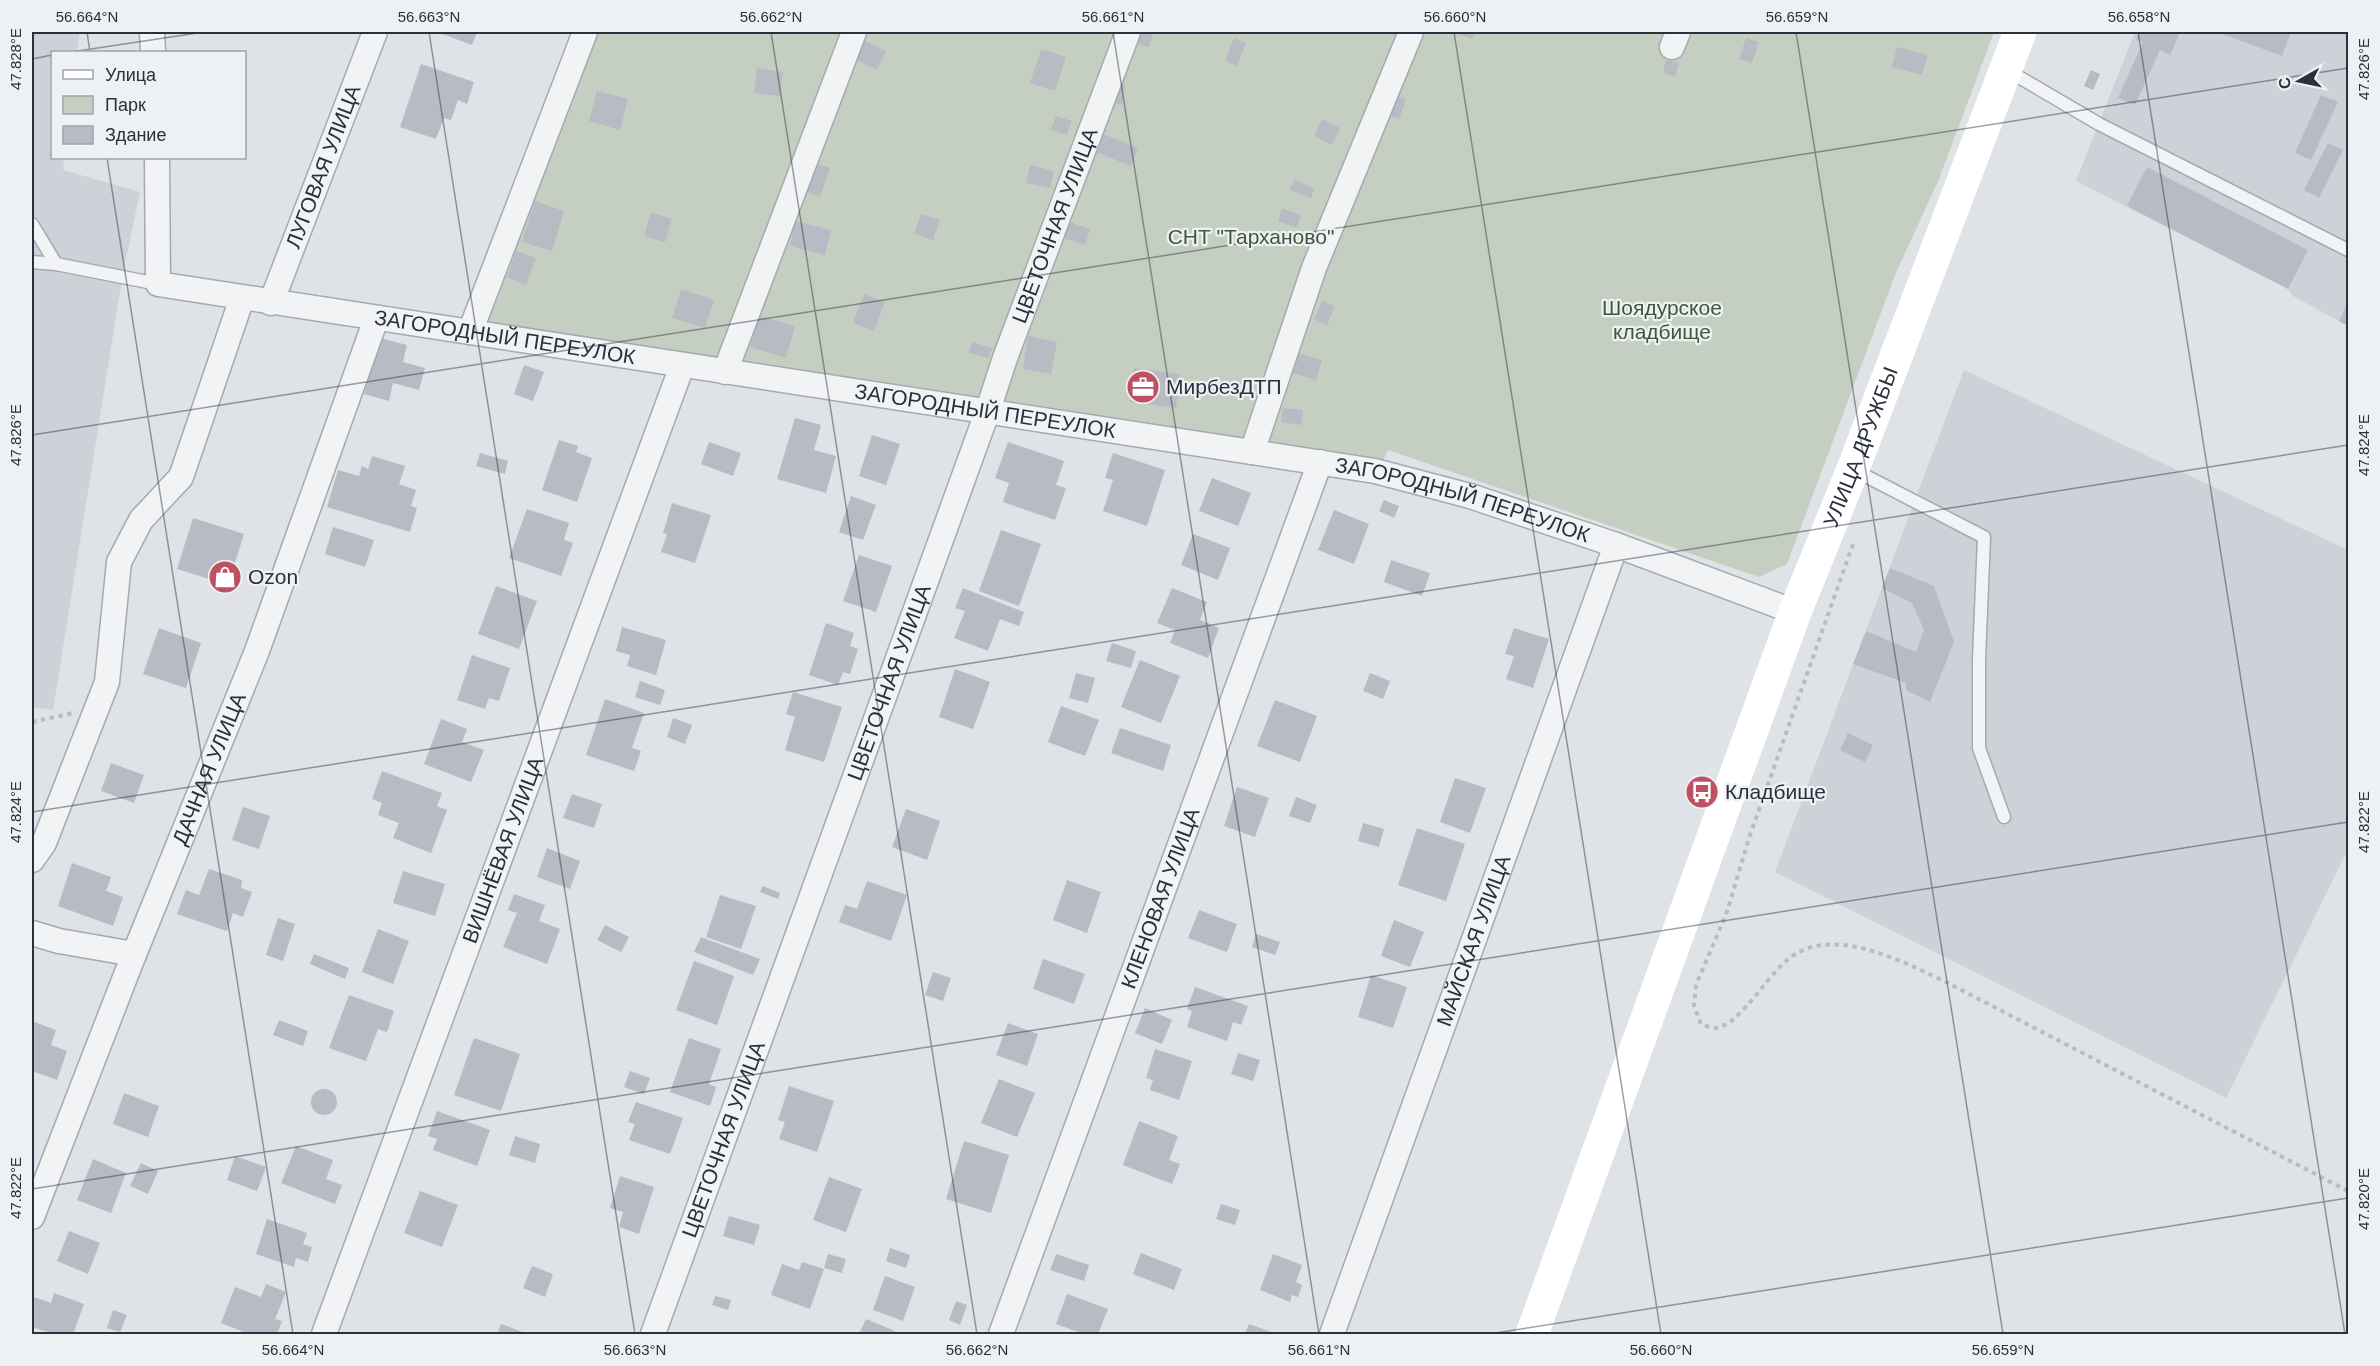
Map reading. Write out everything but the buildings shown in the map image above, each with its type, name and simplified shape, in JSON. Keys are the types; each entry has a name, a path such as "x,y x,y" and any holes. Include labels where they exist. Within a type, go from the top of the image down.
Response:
{"main road":[{"name":"УЛИЦА ДРУЖБЫ","path":"1532,1335 1795,612 1853,469 2020,32"}],"street":[{"path":"152,32 153,51"},
{"name":"ЛУГОВАЯ УЛИЦА","path":"271,303 375,32"},
{"path":"470,332 585,32"},
{"path":"725,372 854,32"},
{"name":"ЦВЕТОЧНАЯ УЛИЦА","path":"653,1335 1005,358 1128,32"},
{"path":"1252,452 1314,268 1411,32"},
{"path":"157,159 158,284"},
{"name":"ЗАГОРОДНЫЙ ПЕРЕУЛОК","path":"158,284 1375,471 1470,495 1616,545 1795,612"},
{"path":"32,860 44,843 107,682 119,562 141,520 181,477 242,298"},
{"name":"ДАЧНАЯ УЛИЦА","path":"32,1217 134,954 257,651 376,319"},
{"name":"ВИШНЁВАЯ УЛИЦА","path":"324,1335 682,366"},
{"name":"КЛЕНОВАЯ УЛИЦА","path":"1001,1335 1320,462"},
{"name":"МАЙСКАЯ УЛИЦА","path":"1332,1335 1616,545"},
{"path":"32,933 59,941 134,954"}],"lane":[{"path":"2006,69 2099,124 2349,250"},
{"path":"32,224 56,264"},
{"path":"32,262 56,264 158,284"},
{"path":"1853,469 1984,537 1979,659 1979,748 2004,817"}],"path":[{"path":"1856,536 1749,838 1726,912 1696,985 1694,1006 1701,1023 1714,1028 1729,1023 1749,1004 1765,981 1799,951 1824,946 1854,946 1891,956 1948,983 2349,1191"},
{"path":"32,722 97,708"}],"shaded area":[{"path":"32,32 80,32 77,51 51,51 51,159 64,159 63,170 140,192 123,273 53,710 32,707"},
{"path":"2135,32 2348,32 2348,326 2293,296 2288,289 2076,181"},
{"path":"1964,370 2348,550 2348,849 2226,1098 1775,872"}],"green space":[{"name":"СНТ \"Тарханово\"","path":"597,32 1994,32 1939,179 1895,275 1787,564 1759,577 1388,450 1381,465 483,331"}],"place":[{"name":"МирбезДТП","path":"1143,387"},
{"name":"Ozon","path":"225,577"},
{"name":"Кладбище","path":"1702,792"}],"park label":[{"name":"Шоядурское кладбище","path":"1662,320"}]}
